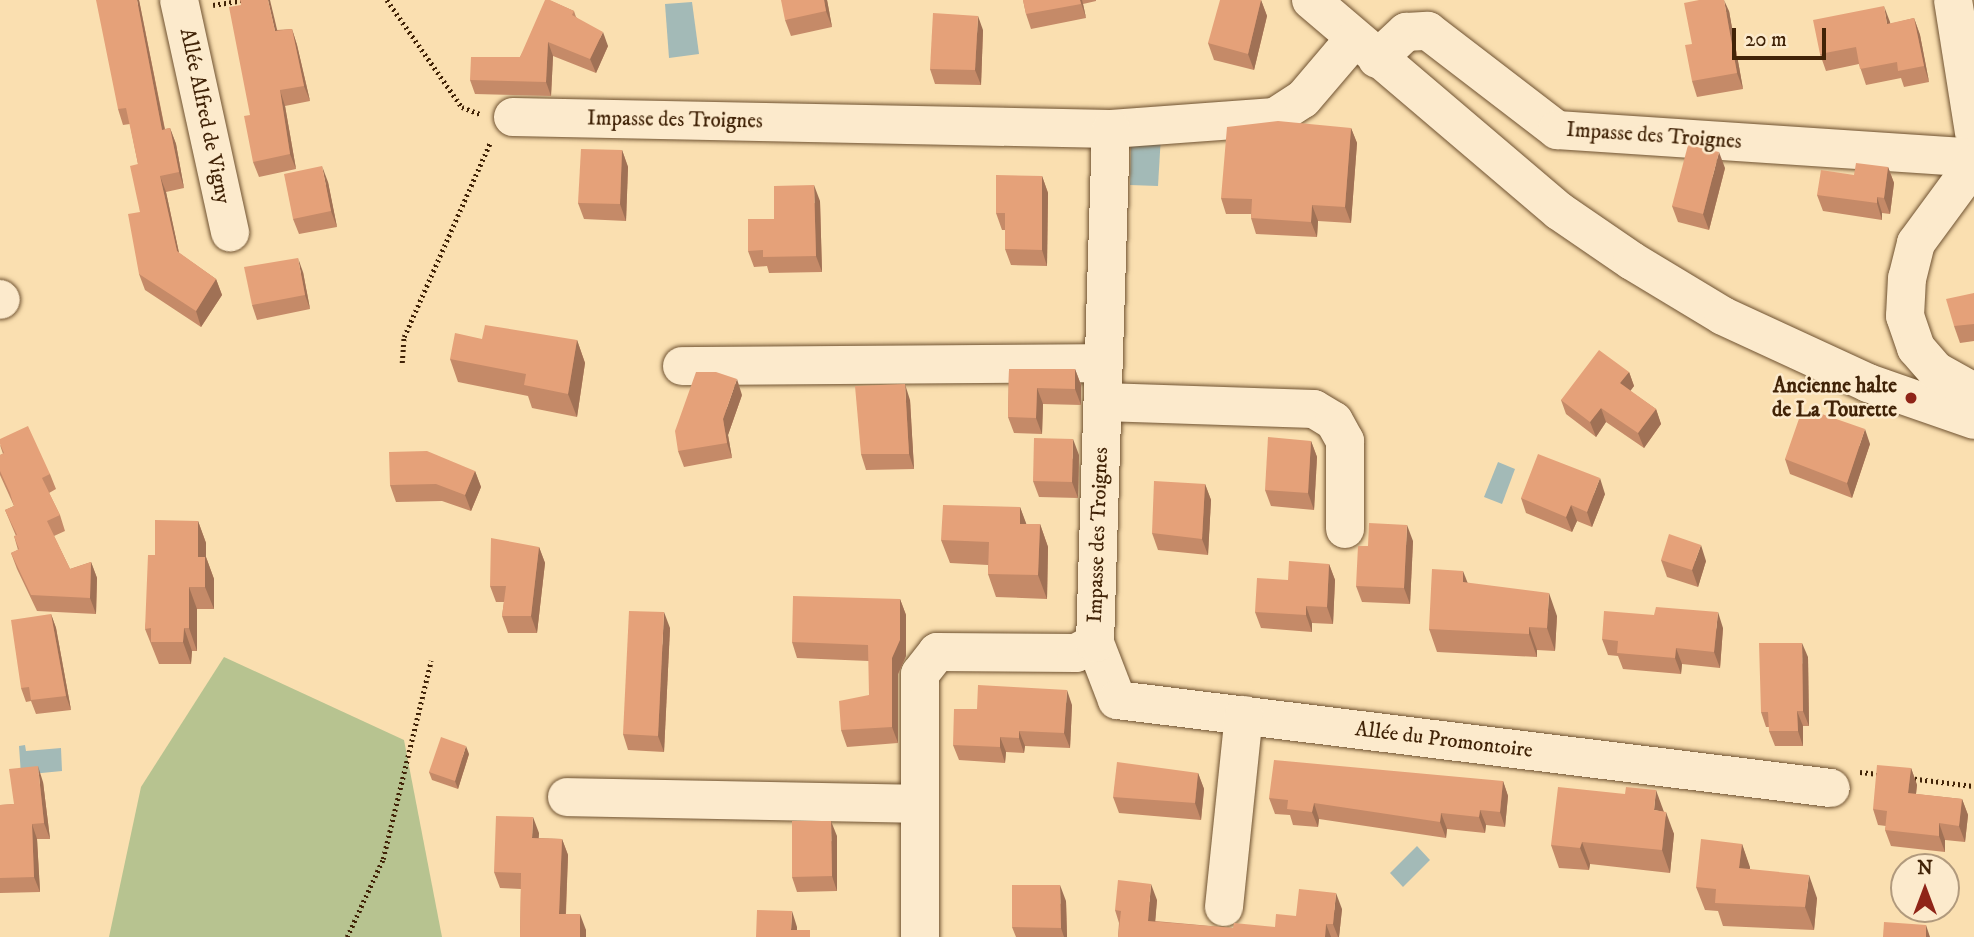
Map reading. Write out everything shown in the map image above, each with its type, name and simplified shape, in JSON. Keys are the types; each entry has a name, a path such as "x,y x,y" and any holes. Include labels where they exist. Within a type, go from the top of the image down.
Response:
{"street":[{"name":"Allée Alfred de Vigny","path":"179,0 230,232"},
{"path":"1311,0 1559,211 1643,268 1723,316 1868,383 1974,420"},
{"path":"1953,0 1974,132"},
{"name":"Impasse des Troignes","path":"508,120 1111,129 1275,117 1303,99 1366,49 1406,32 1428,31 1557,130 1974,158"},
{"name":"Impasse des Troignes","path":"919,937 919,674 937,652 1076,653 1095,643 1111,129"},
{"path":"1974,164 1916,243 1907,278 1905,316 1916,348 1937,371 1974,392"},
{"path":"682,366 1104,363"},
{"path":"1102,402 1314,409 1334,421 1345,441 1345,529"},
{"name":"Allée du Promontoire","path":"1095,643 1117,700 1832,788"},
{"path":"1224,907 1244,715"},
{"path":"568,797 919,804"}],"path":[{"path":"387,0 462,107 508,120"},
{"path":"402,363 404,337 497,127 508,120"},
{"path":"347,937 383,859 431,661"},
{"path":"1832,788 1851,770 1892,775"},
{"path":"1906,777 1974,786"}],"green space":[{"path":"224,657 404,740 442,937 109,937 141,787"}],"water":[{"path":"692,2 699,54 669,58 665,4"},
{"path":"1161,135 1158,186 1130,185 1131,144"},
{"path":"1498,462 1515,469 1502,504 1484,497"},
{"path":"25,745 26,751 61,748 62,771 21,775 19,746"},
{"path":"1417,846 1430,860 1403,887 1390,873"}],"building":[{"path":"96,0 137,0 162,130 170,128 179,172 160,176 177,251 216,279 196,311 139,274 128,214 140,212 130,166 138,164 126,108 118,109"},
{"path":"240,0 268,0 275,31 292,29 304,86 280,90 290,154 253,162 244,116 250,115 229,7 241,5"},
{"path":"545,0 574,11 572,15 603,32 590,59 548,42 546,82 470,80 471,57 520,57"},
{"path":"781,0 824,0 826,11 785,20"},
{"path":"1023,0 1080,0 1081,4 1026,14"},
{"path":"1220,0 1261,0 1248,54 1208,43"},
{"path":"1724,0 1737,73 1692,81 1685,45 1692,44 1684,3"},
{"path":"1884,6 1887,24 1914,18 1924,66 1898,71 1897,62 1860,69 1856,47 1820,54 1813,20"},
{"path":"933,13 978,16 975,70 930,69"},
{"path":"1278,121 1351,128 1345,207 1312,205 1311,222 1251,218 1252,199 1221,198 1227,127"},
{"path":"1688,145 1719,152 1703,214 1672,206"},
{"path":"581,149 622,150 620,204 578,203"},
{"path":"1856,163 1888,167 1884,198 1877,197 1877,203 1817,195 1821,170 1854,175"},
{"path":"322,166 331,211 293,219 284,174"},
{"path":"996,175 1042,176 1042,250 1005,249 1005,213 996,213"},
{"path":"814,185 816,256 763,257 763,250 748,251 748,219 774,219 774,186"},
{"path":"298,258 305,295 252,305 244,267"},
{"path":"1974,293 1974,324 1954,326 1946,299"},
{"path":"485,325 577,340 568,394 524,385 526,374 450,359 455,333 482,339"},
{"path":"1599,350 1629,372 1620,383 1656,409 1638,433 1601,408 1590,422 1561,400"},
{"path":"1009,369 1075,369 1075,389 1037,388 1036,418 1008,417"},
{"path":"696,372 716,372 737,379 723,419 727,443 678,451 675,431"},
{"path":"905,384 909,454 861,454 855,386"},
{"path":"1801,413 1817,419 1819,413 1865,429 1847,483 1785,459"},
{"path":"28,426 50,474 42,478 60,515 47,521 70,569 91,562 90,598 31,595 11,553 19,549 14,536 17,535 5,510 14,506 0,471 0,455 4,453 0,439"},
{"path":"1268,437 1311,441 1308,493 1265,490"},
{"path":"1034,438 1073,439 1072,482 1033,481"},
{"path":"427,451 475,471 465,495 436,484 390,485 389,452"},
{"path":"1538,454 1600,478 1587,512 1571,505 1566,517 1521,498"},
{"path":"1154,481 1205,484 1202,539 1152,533"},
{"path":"943,505 1020,507 1020,524 1040,524 1038,575 988,574 989,542 941,540"},
{"path":"155,520 198,521 198,557 205,557 205,587 189,587 189,628 184,628 183,642 151,642 151,628 145,629 148,555 155,555"},
{"path":"1369,523 1407,525 1404,588 1356,586 1358,546 1368,546"},
{"path":"1669,534 1701,545 1692,570 1661,560"},
{"path":"491,538 539,547 531,616 502,616 506,586 490,586"},
{"path":"1289,561 1329,564 1327,607 1306,606 1306,615 1255,612 1257,578 1288,580"},
{"path":"1432,569 1463,571 1463,582 1549,593 1547,628 1529,627 1529,634 1429,629"},
{"path":"793,596 900,599 900,640 892,658 892,727 841,730 839,701 869,695 868,645 792,642"},
{"path":"1656,607 1718,612 1714,652 1676,648 1675,658 1617,653 1618,641 1602,639 1604,611 1654,615"},
{"path":"629,611 664,612 658,736 623,734"},
{"path":"51,614 66,696 31,700 29,687 21,688 11,620"},
{"path":"1759,643 1802,643 1803,711 1797,711 1798,731 1769,731 1768,712 1761,712"},
{"path":"978,685 1067,690 1064,733 1019,731 1019,738 1000,737 1000,747 953,745 954,709 977,709"},
{"path":"441,737 466,746 455,781 429,772"},
{"path":"1274,760 1503,781 1500,812 1480,810 1479,817 1441,813 1440,822 1314,803 1312,812 1287,809 1288,800 1269,798"},
{"path":"1117,762 1198,773 1195,803 1113,797"},
{"path":"1877,765 1911,768 1908,793 1962,799 1959,826 1939,823 1939,836 1885,830 1887,811 1873,809"},
{"path":"38,766 44,823 32,824 34,877 0,878 0,805 14,804 9,769"},
{"path":"1558,787 1625,794 1626,787 1656,790 1654,810 1666,812 1662,850 1582,842 1580,848 1551,845"},
{"path":"496,816 533,817 532,838 562,839 559,914 580,914 580,937 520,937 521,873 494,872"},
{"path":"792,821 831,821 832,876 792,877"},
{"path":"1701,839 1742,844 1739,868 1809,875 1805,907 1715,903 1716,889 1696,887"},
{"path":"1118,880 1151,884 1148,921 1233,928 1234,923 1275,927 1276,914 1296,916 1299,889 1336,893 1333,924 1326,924 1325,937 1118,937 1121,911 1115,910"},
{"path":"1012,885 1060,885 1061,928 1012,927"},
{"path":"757,910 792,911 791,930 810,930 810,937 756,937"},
{"path":"1884,922 1926,925 1926,937 1883,937"}],"place":[{"name":"Ancienne halte de La Tourette","path":"1911,398"}]}
